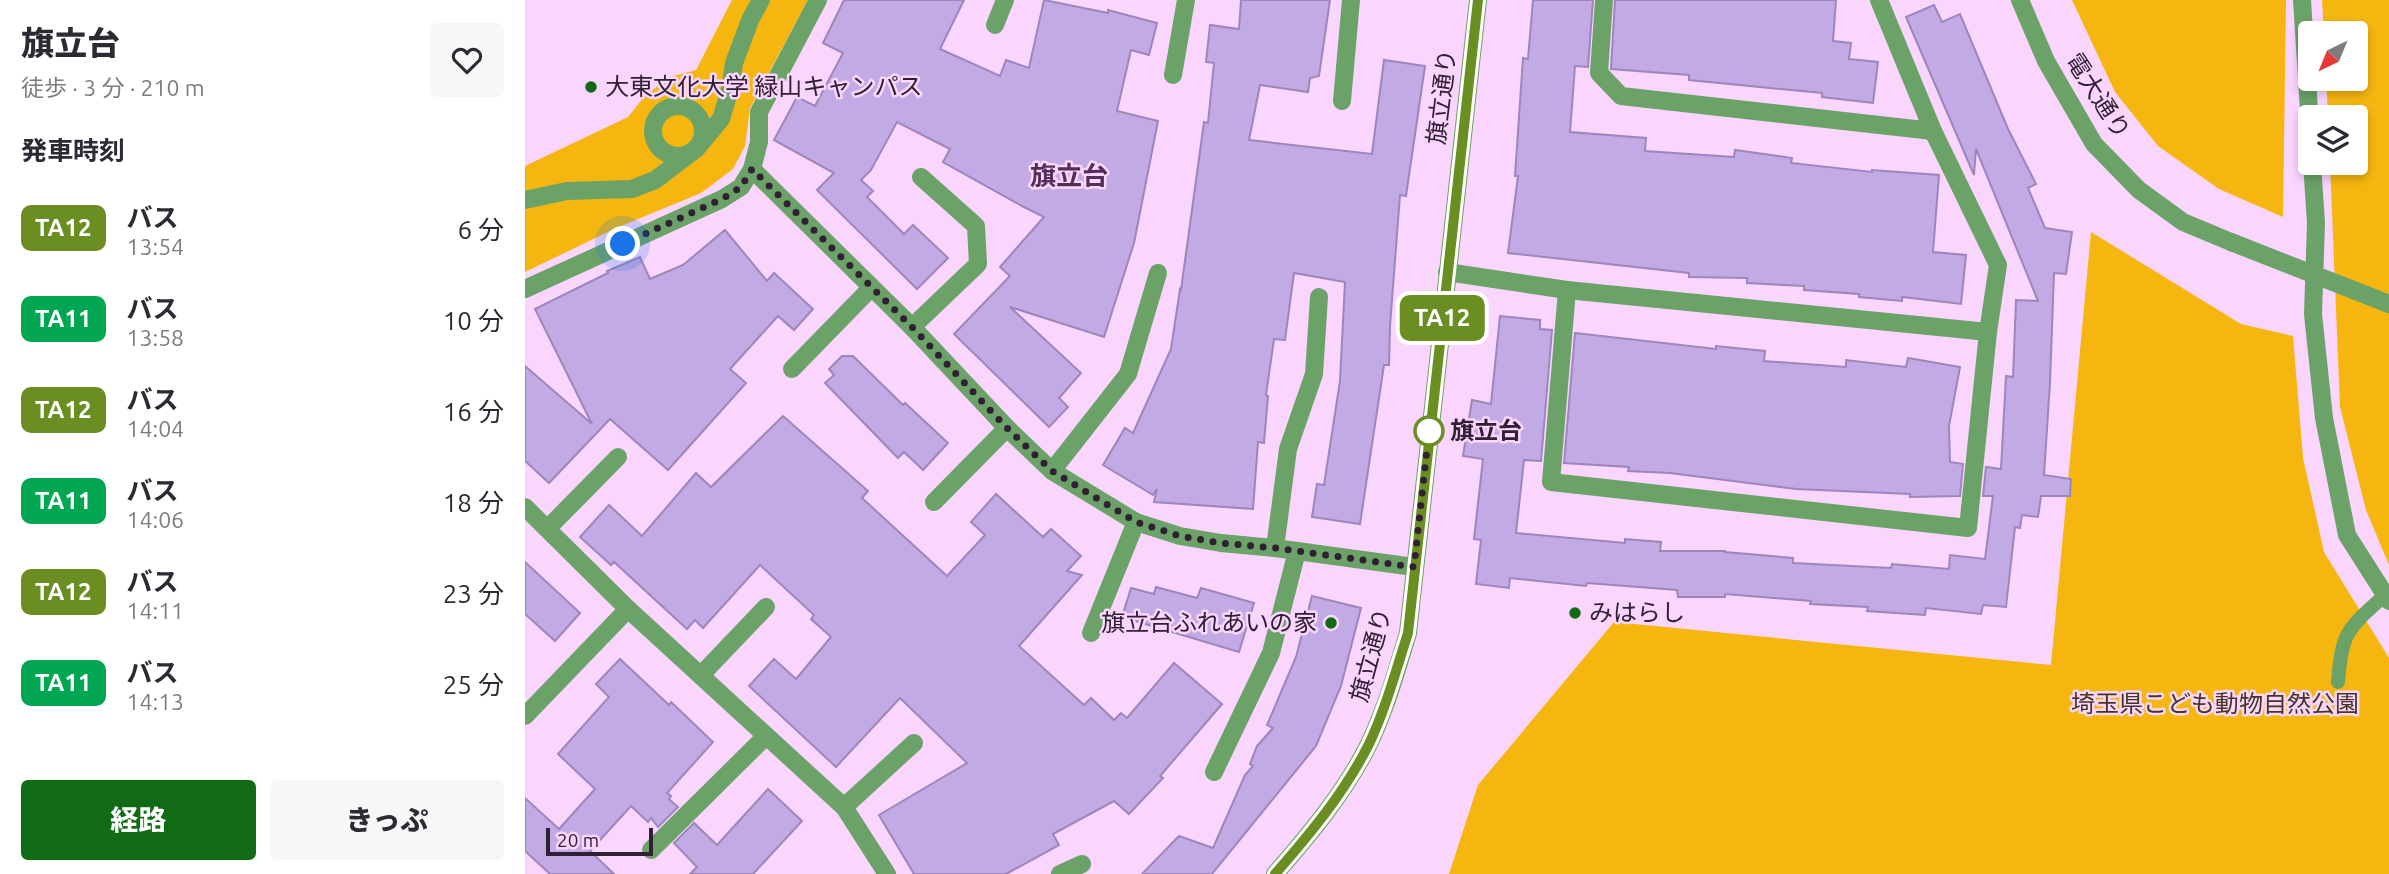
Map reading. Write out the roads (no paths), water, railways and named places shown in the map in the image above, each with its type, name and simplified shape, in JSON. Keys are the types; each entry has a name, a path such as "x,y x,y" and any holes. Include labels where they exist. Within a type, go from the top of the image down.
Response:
{"street":[{"path":"525,200 567,191 632,189 655,180 696,149 721,119 730,89 734,62 761,0"},
{"path":"525,289 722,199 741,187 752,169 758,142 759,112 818,0"},
{"path":"995,25 1005,0"},
{"path":"1173,75 1187,0"},
{"path":"1342,101 1351,0"},
{"name":"旗立通り","path":"1275,874 1326,813 1368,745 1389,694 1408,633 1478,0"},
{"path":"1604,0 1599,73 1621,96 1933,131"},
{"path":"1567,290 1551,482 1968,528 1988,332 1998,265 1933,131 1879,0"},
{"name":"電大通り","path":"2020,0 2046,61 2094,144 2139,190 2183,222 2389,304"},
{"path":"2302,0 2309,105"},
{"path":"752,169 912,327 1007,428 1052,471 1136,522 1180,536 1221,543 1414,567"},
{"path":"2313,175 2316,223 2313,314 2324,418 2347,535 2387,598"},
{"path":"912,327 978,264 976,226 921,177"},
{"path":"1447,272 1567,290 1988,332"},
{"path":"1052,471 1128,374 1158,273"},
{"path":"792,369 871,288"},
{"path":"1275,548 1287,449 1314,374 1319,297"},
{"path":"934,502 1007,428"},
{"path":"548,528 618,457"},
{"path":"525,507 628,609 844,807 887,874"},
{"path":"1091,633 1136,522"},
{"path":"1214,772 1271,653 1297,551"},
{"path":"701,675 766,607"},
{"path":"525,716 628,609"},
{"path":"651,850 766,736"},
{"path":"844,807 914,743"},
{"path":"1060,874 1081,863"}],"lane":[{"path":"2338,682 2340,650 2349,628 2387,598"}],"place":[{"name":"大東文化大学 緑山キャンパス","path":"591,87"},
{"name":"旗立台","path":"1429,431"},
{"name":"みはらし","path":"1575,613"},
{"name":"旗立台ふれあいの家","path":"1331,623"}],"district":[{"name":"旗立台","path":"1069,176"}],"park label":[{"name":"埼玉県こども動物自然公園","path":"2215,704"}]}
